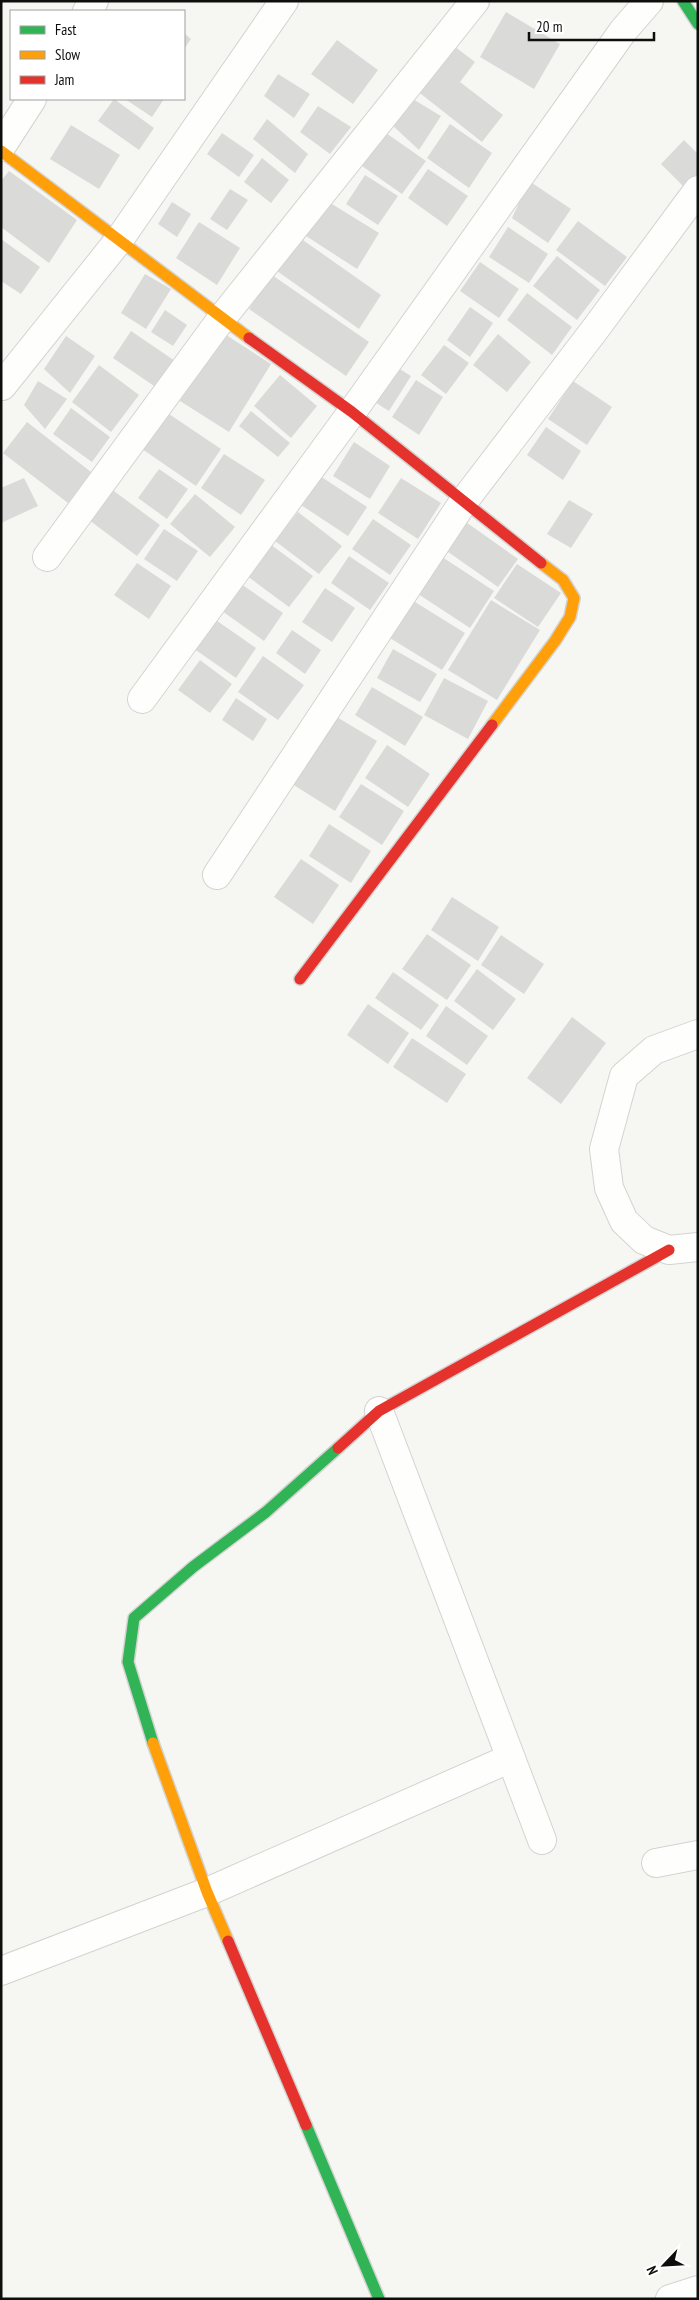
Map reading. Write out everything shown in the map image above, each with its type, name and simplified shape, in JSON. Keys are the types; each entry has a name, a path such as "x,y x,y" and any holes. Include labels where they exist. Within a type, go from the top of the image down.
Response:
{"street":[{"path":"2,386 119,240 284,1"},
{"path":"47,558 222,318 475,1"},
{"path":"142,699 352,412 624,31 649,1"},
{"path":"683,1 698,24"},
{"path":"1,147 31,100"},
{"path":"1,151 222,318 352,412 563,580 574,598 570,617 555,641 300,979"},
{"path":"217,875 464,501 698,190"},
{"path":"668,1250 644,1240 624,1221 609,1188 604,1149 624,1076 654,1050 698,1034"},
{"path":"379,2299 207,1892 140,1706 128,1662 134,1618 193,1567 266,1512 379,1412 668,1250 698,1247"},
{"path":"379,1412 542,1840"},
{"path":"1,1972 207,1892 511,1758"},
{"path":"656,1863 698,1855"},
{"path":"670,2299 698,2290"}],"building":[{"path":"506,12 560,44 534,89 480,57"},
{"path":"185,34 191,39 185,48"},
{"path":"337,40 378,70 353,104 311,74"},
{"path":"450,43 475,62 460,82 503,115 482,142 416,90"},
{"path":"278,74 310,94 294,118 264,96"},
{"path":"411,98 441,116 419,150 392,125"},
{"path":"113,100 115,100 154,128 139,150 98,121"},
{"path":"126,100 163,100 152,117"},
{"path":"318,106 351,127 330,154 300,132"},
{"path":"267,119 308,154 295,173 253,139"},
{"path":"450,124 492,153 469,188 427,158"},
{"path":"71,125 120,155 99,189 50,159"},
{"path":"222,133 254,155 239,177 207,154"},
{"path":"386,133 426,161 402,194 362,166"},
{"path":"684,140 698,154 698,175 685,188 661,164"},
{"path":"262,158 289,180 271,203 244,182"},
{"path":"428,169 468,196 447,226 408,198"},
{"path":"9,171 77,220 49,263 1,227 1,181"},
{"path":"365,175 398,196 378,225 346,204"},
{"path":"529,181 571,209 548,243 512,218"},
{"path":"230,189 248,200 227,230 210,219"},
{"path":"327,201 379,233 357,269 306,236"},
{"path":"172,202 191,214 177,237 158,224"},
{"path":"578,221 627,257 605,286 556,250"},
{"path":"199,222 240,248 217,285 176,258"},
{"path":"508,227 548,254 529,283 489,257"},
{"path":"300,238 381,295 359,329 277,271"},
{"path":"1,239 40,267 21,294 1,281"},
{"path":"557,256 600,290 577,320 533,286"},
{"path":"480,262 519,289 499,318 460,291"},
{"path":"145,274 171,289 146,329 121,313"},
{"path":"272,275 369,342 346,376 249,309"},
{"path":"527,293 572,327 552,355 507,320"},
{"path":"470,307 493,323 470,357 447,340"},
{"path":"165,310 187,325 173,346 151,332"},
{"path":"131,331 178,363 160,390 113,358"},
{"path":"223,333 271,364 229,432 180,401"},
{"path":"498,334 531,362 507,392 473,365"},
{"path":"66,336 95,356 70,393 44,369"},
{"path":"444,345 469,363 446,394 421,375"},
{"path":"99,365 139,395 111,432 72,402"},
{"path":"395,366 411,376 389,411 373,401"},
{"path":"280,375 317,406 291,438 254,406"},
{"path":"416,380 443,397 419,435 392,417"},
{"path":"38,381 67,399 45,429 24,405"},
{"path":"573,381 612,407 587,445 548,419"},
{"path":"71,408 110,437 92,462 53,434"},
{"path":"251,411 290,443 278,457 239,426"},
{"path":"166,412 221,449 196,486 142,449"},
{"path":"27,422 91,472 68,503 3,453"},
{"path":"546,427 581,451 563,480 527,455"},
{"path":"354,442 390,466 370,499 333,476"},
{"path":"224,454 265,480 241,515 201,488"},
{"path":"159,469 188,489 167,519 138,498"},
{"path":"314,472 367,507 348,536 295,501"},
{"path":"24,478 38,506 1,523 1,488"},
{"path":"401,478 441,503 418,539 378,513"},
{"path":"107,486 160,525 137,556 85,517"},
{"path":"195,494 235,527 210,557 170,524"},
{"path":"569,500 593,514 571,548 547,534"},
{"path":"298,512 342,546 319,574 275,541"},
{"path":"373,519 411,545 390,575 352,549"},
{"path":"463,520 518,559 498,587 444,549"},
{"path":"164,529 198,551 177,581 144,559"},
{"path":"266,541 313,576 289,607 243,573"},
{"path":"436,553 494,591 470,628 412,590"},
{"path":"349,556 389,583 370,610 331,583"},
{"path":"137,563 171,586 149,619 114,595"},
{"path":"517,564 561,593 538,627 494,598"},
{"path":"241,584 283,613 264,641 222,611"},
{"path":"325,588 355,608 332,642 302,622"},
{"path":"407,597 465,633 442,670 385,635"},
{"path":"491,600 540,630 497,700 448,670"},
{"path":"210,616 256,648 236,678 190,646"},
{"path":"292,630 321,650 305,674 276,653"},
{"path":"393,649 437,674 420,702 377,678"},
{"path":"263,656 304,685 278,720 238,692"},
{"path":"200,660 232,684 210,713 178,690"},
{"path":"444,678 488,701 468,739 424,715"},
{"path":"372,687 423,717 405,746 355,715"},
{"path":"236,698 267,719 253,741 222,720"},
{"path":"330,713 377,741 335,811 289,782"},
{"path":"387,745 430,774 408,807 365,778"},
{"path":"361,784 404,811 382,845 339,817"},
{"path":"329,824 371,851 351,883 309,856"},
{"path":"301,859 339,885 313,924 274,897"},
{"path":"452,897 499,927 478,961 431,930"},
{"path":"427,934 471,965 447,1000 402,969"},
{"path":"501,935 544,964 524,994 481,965"},
{"path":"477,969 516,999 493,1030 454,1001"},
{"path":"393,972 439,1005 421,1030 375,998"},
{"path":"368,1004 409,1033 388,1064 347,1035"},
{"path":"446,1006 488,1036 467,1065 426,1036"},
{"path":"572,1017 606,1043 561,1104 527,1078"},
{"path":"412,1038 466,1074 447,1103 393,1067"}],"traffic: fast":[{"path":"683,1 698,24"},
{"path":"153,1743 128,1662 134,1618 193,1567 266,1512 338,1448"},
{"path":"306,2125 379,2299"}],"traffic: slow":[{"path":"1,151 249,338"},
{"path":"492,725 555,641 570,617 574,598 563,580 541,563"},
{"path":"153,1743 207,1892 228,1941"}],"traffic: jam":[{"path":"249,338 352,412 541,563"},
{"path":"300,979 492,725"},
{"path":"338,1448 379,1411 669,1250"},
{"path":"228,1941 306,2125"}]}
